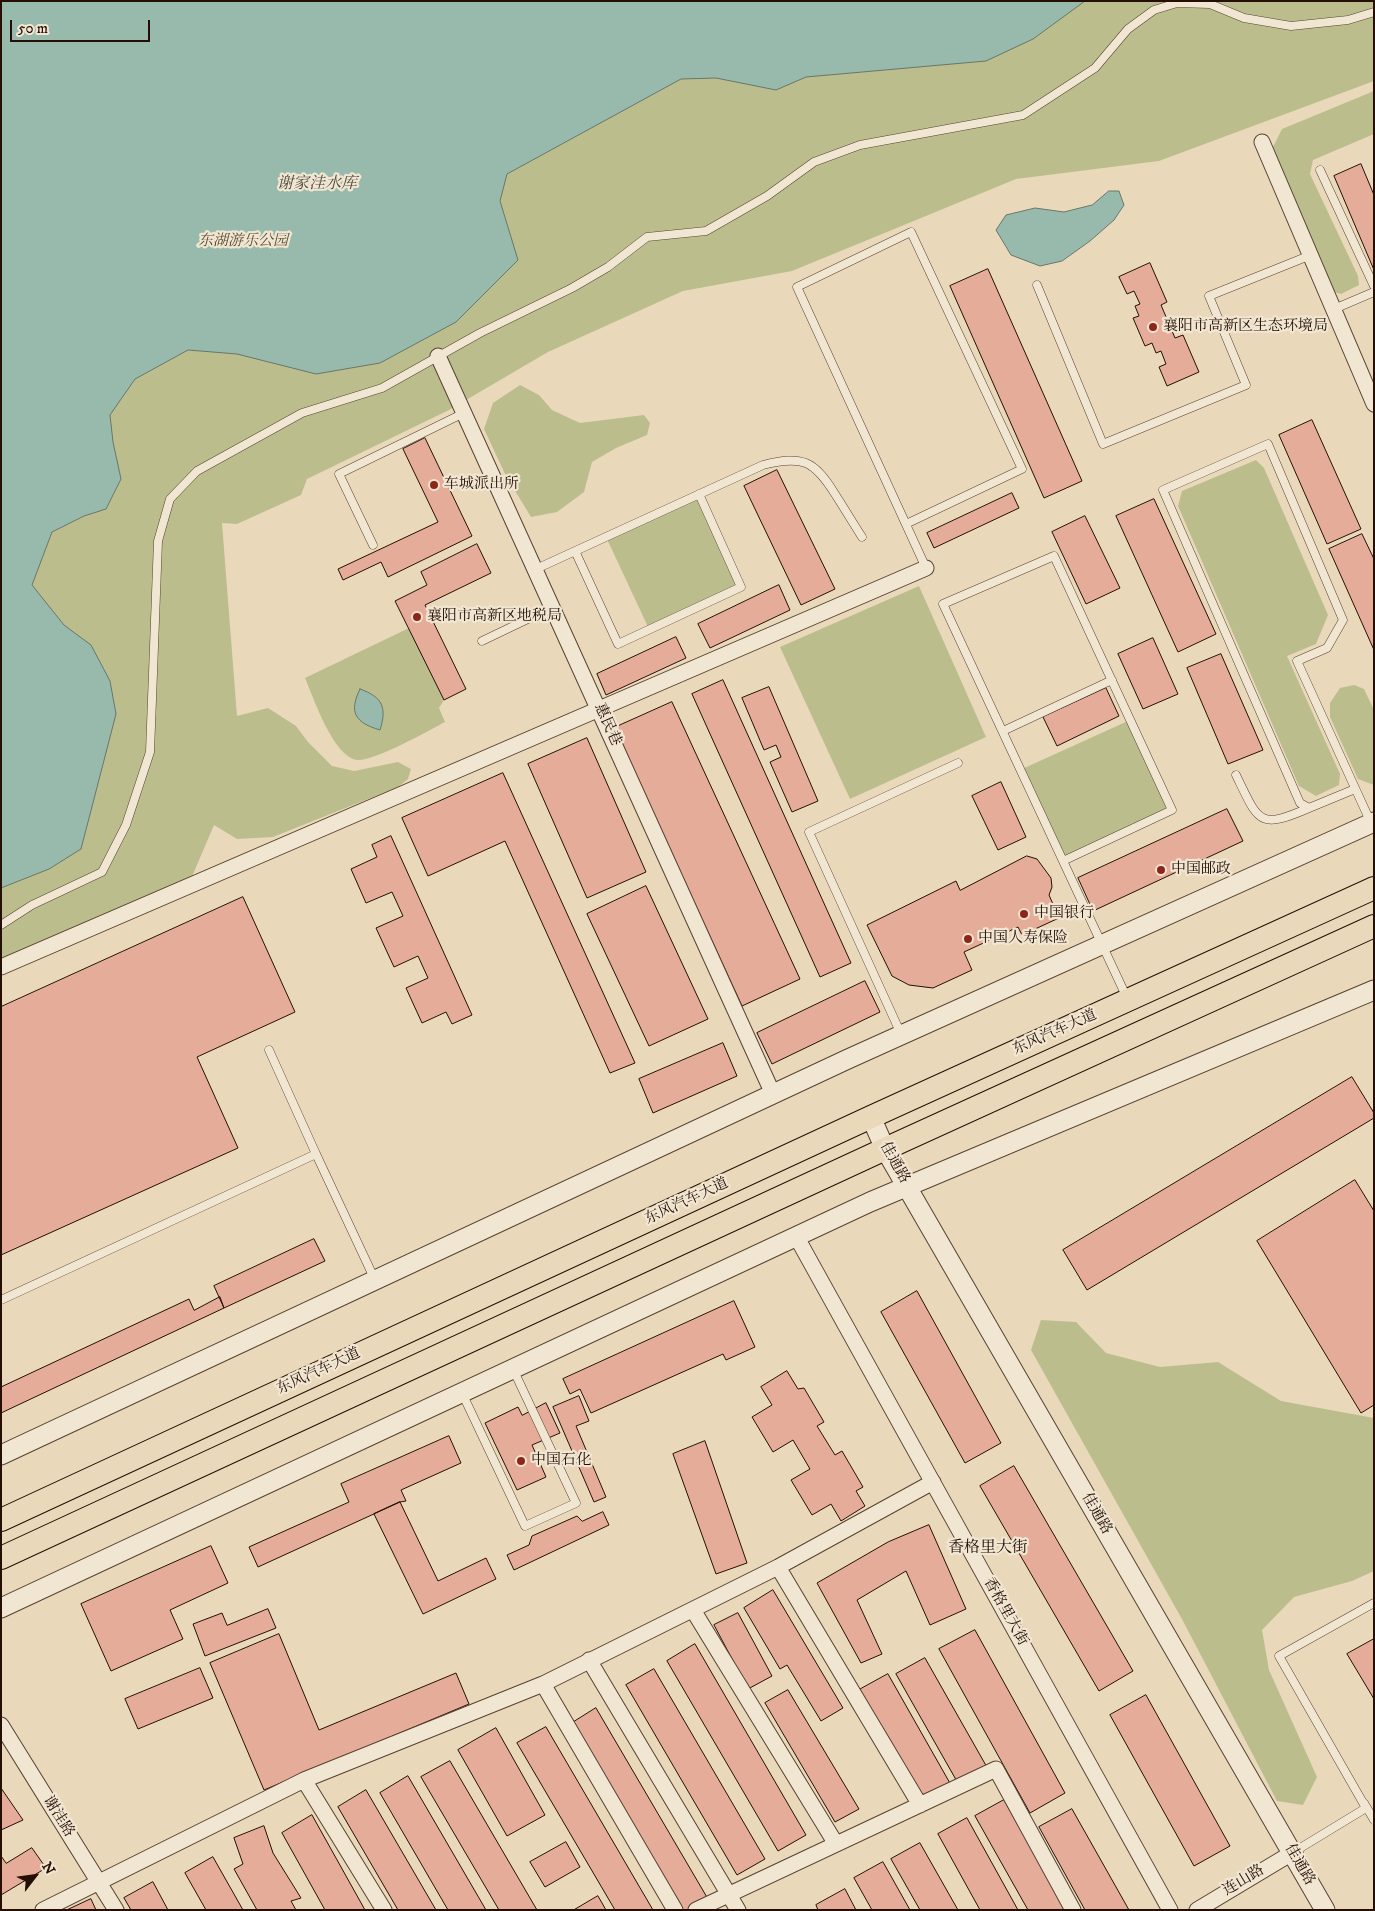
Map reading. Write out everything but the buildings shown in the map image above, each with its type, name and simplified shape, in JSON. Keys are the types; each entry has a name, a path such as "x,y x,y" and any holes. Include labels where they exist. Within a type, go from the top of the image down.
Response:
{"main road":[{"name":"东风汽车大道","path":"1,1520 871,1117 1374,888"},
{"path":"1,1558 1374,926"}],"street":[{"path":"1262,142 1374,404"},
{"name":"惠民巷","path":"438,356 774,1094"},
{"path":"1,967 926,568"},
{"path":"1,1455 774,1094 1372,823"},
{"path":"1,1608 796,1236 907,1186 1374,990"},
{"name":"佳通路","path":"871,1117 886,1149 907,1186 1324,1910"},
{"name":"香格里大街","path":"796,1236 1170,1910"},
{"path":"43,1910 304,1780 543,1684 778,1567 933,1482"},
{"path":"778,1567 920,1805"},
{"path":"693,1610 836,1844"},
{"path":"589,1660 738,1910"},
{"path":"543,1684 675,1910"},
{"name":"谢洼路","path":"1,1725 116,1910"},
{"path":"696,1910 996,1769 1073,1910"},
{"path":"304,1780 384,1910"},
{"name":"连山路","path":"1197,1910 1292,1853"}],"lane":[{"path":"1,925 32,905 102,872 126,825 150,752 158,541 170,500 197,471 302,413 382,388 480,332 579,284 608,267 647,237 706,231 767,196 814,162 860,145 1023,115 1095,68 1128,29 1154,10 1177,3 1210,4 1244,18 1290,26 1348,20 1374,12"},
{"path":"1320,170 1374,286"},
{"path":"906,524 1022,469 911,232 797,287 926,568"},
{"path":"1037,285 1103,444 1246,385 1210,296 1311,255"},
{"path":"1334,310 1374,292"},
{"path":"373,545 339,474 464,413"},
{"path":"1310,808 1300,803 1163,490 1268,444 1343,620 1327,648 1298,661 1372,823"},
{"path":"536,570 763,464 782,460 802,461 822,473 862,537"},
{"path":"575,552 618,644 741,586 699,494"},
{"path":"1063,861 1172,810 1054,556 943,604 1002,731 1128,1000"},
{"path":"482,641 553,606"},
{"path":"1002,731 1112,680"},
{"path":"902,1035 809,832 958,763"},
{"path":"1236,775 1254,811 1267,820 1280,820 1355,789"},
{"path":"270,1050 316,1154 376,1280"},
{"path":"1,1300 316,1154"},
{"path":"462,1393 525,1526 576,1503 512,1369"},
{"path":"1374,1603 1279,1656 1374,1820"},
{"path":"1292,1853 1366,1808 1363,1802"}],"green space":[{"name":"东湖游乐公园","path":"1,1 1374,1 1374,81 1159,161 1016,179 792,271 683,291 548,352 449,410 307,479 301,495 237,524 222,523 237,716 268,708 296,726 308,742 332,766 354,771 398,762 411,769 408,779 398,787 273,837 237,839 214,825 188,886 1,967"},
{"path":"1374,91 1374,134 1313,160 1310,174 1358,276 1359,285 1341,294 1334,292 1271,151 1282,129"},
{"path":"520,385 539,395 552,410 580,423 644,415 650,423 647,435 616,448 592,462 584,492 557,512 531,517 506,476 484,429 493,403"},
{"path":"1256,460 1264,468 1328,615 1316,644 1287,656 1340,774 1339,785 1316,796 1299,786 1178,506 1182,491"},
{"path":"699,494 741,587 649,629 606,537"},
{"path":"919,586 986,737 850,799 780,647"},
{"path":"409,628 444,700 439,708 445,722 387,751 357,760 348,756 332,738 305,678"},
{"path":"1354,685 1364,689 1374,710 1374,785 1358,779 1330,717 1330,703 1340,688"},
{"path":"1130,720 1172,810 1063,861 1020,770"},
{"path":"1041,1320 1076,1322 1106,1353 1160,1367 1218,1362 1281,1401 1374,1418 1374,1571 1352,1581 1294,1597 1262,1630 1269,1670 1317,1777 1303,1805 1277,1801 1183,1621 1031,1350"}],"water":[{"name":"谢家洼水库","path":"1,1 1085,1 1033,39 986,61 806,77 776,90 716,78 681,79 507,174 500,201 518,260 456,322 380,363 316,374 237,354 188,350 135,379 110,415 113,442 121,479 106,509 84,516 52,532 32,585 64,625 91,645 110,681 116,714 81,849 49,869 1,888"},
{"path":"1109,191 1119,191 1124,205 1114,220 1090,241 1062,261 1040,266 1011,255 996,230 1006,215 1035,208 1064,212 1092,205"},
{"path":"360,689 374,696 381,704 383,715 380,730 365,724 356,716 356,697"}],"place":[{"name":"襄阳市高新区生态环境局","path":"1153,327"},
{"name":"车城派出所","path":"434,485"},
{"name":"襄阳市高新区地税局","path":"417,617"},
{"name":"中国邮政","path":"1161,870"},
{"name":"中国银行","path":"1024,914"},
{"name":"中国人寿保险","path":"968,939"},
{"name":"中国石化","path":"521,1461"}],"district":[{"name":"香格里大街","path":"988,1549"}]}
